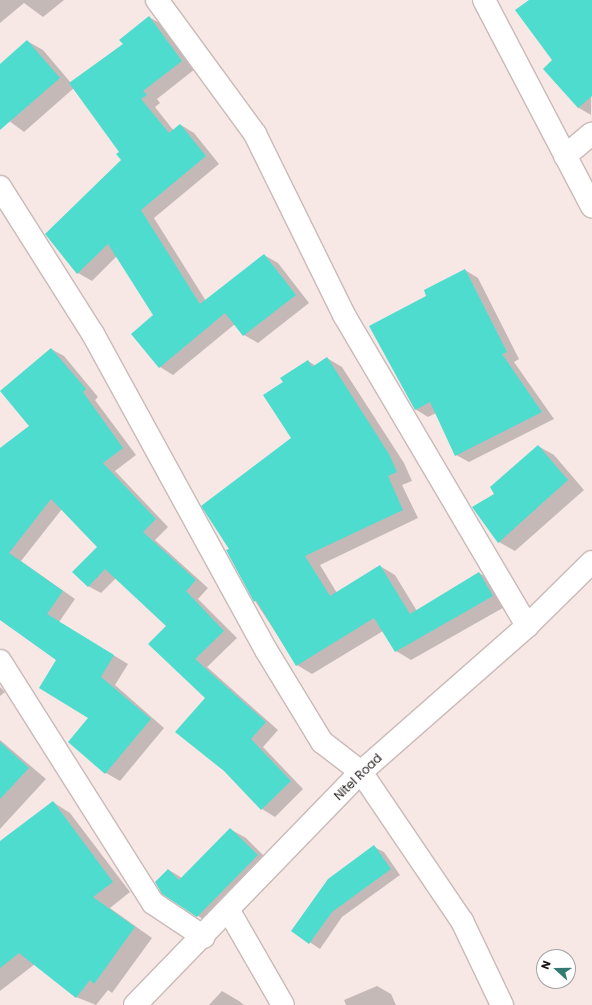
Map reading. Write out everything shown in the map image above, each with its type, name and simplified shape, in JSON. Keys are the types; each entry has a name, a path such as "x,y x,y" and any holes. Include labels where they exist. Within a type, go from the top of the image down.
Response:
{"street":[{"path":"157,0 255,134 344,315 527,626"},
{"path":"484,0 592,207"},
{"path":"565,156 592,133"},
{"path":"0,187 92,334 266,650 322,742 362,772 462,921 502,1005"},
{"name":"Nitel Road","path":"135,1005 204,937 362,772 527,626 592,562"},
{"path":"0,661 153,903 174,921 204,937"},
{"path":"229,911 283,1005"}],"building":[{"path":"529,0 592,0 592,96 578,108 543,69 552,60 515,10"},
{"path":"149,16 182,61 143,91 147,95 141,99 169,133 180,124 206,156 141,210 200,304 264,254 296,295 243,336 225,313 159,368 131,334 153,315 108,244 77,274 45,234 121,160 116,154 119,152 69,83 123,44 119,40"},
{"path":"27,40 60,78 0,130 0,64"},
{"path":"465,269 507,352 502,354 542,412 455,456 430,402 415,410 369,326 426,296 424,290"},
{"path":"51,348 86,389 83,392 123,448 103,463 156,519 143,532 196,580 186,591 224,631 195,659 266,722 251,739 291,781 261,810 224,771 175,732 205,698 148,644 166,626 105,569 88,587 72,572 97,547 51,499 9,553 63,591 47,614 114,655 101,677 151,719 105,774 68,742 88,718 39,688 56,660 0,620 0,448 29,426 0,391"},
{"path":"327,357 389,454 397,472 388,476 403,510 305,556 330,596 380,565 410,614 479,572 493,596 395,652 374,618 296,666 256,600 254,602 226,550 229,549 201,506 291,438 263,395 283,382 280,378 308,360 312,367"},
{"path":"538,445 568,480 498,543 472,507 494,494 490,487"},
{"path":"0,742 29,768 0,799"},
{"path":"53,801 113,882 93,897 135,927 94,984 90,980 76,998 19,953 0,968 0,841"},
{"path":"230,828 258,855 197,917 162,894 155,882 168,869 179,880"},
{"path":"374,845 391,869 332,912 309,944 291,931 328,879"}]}
